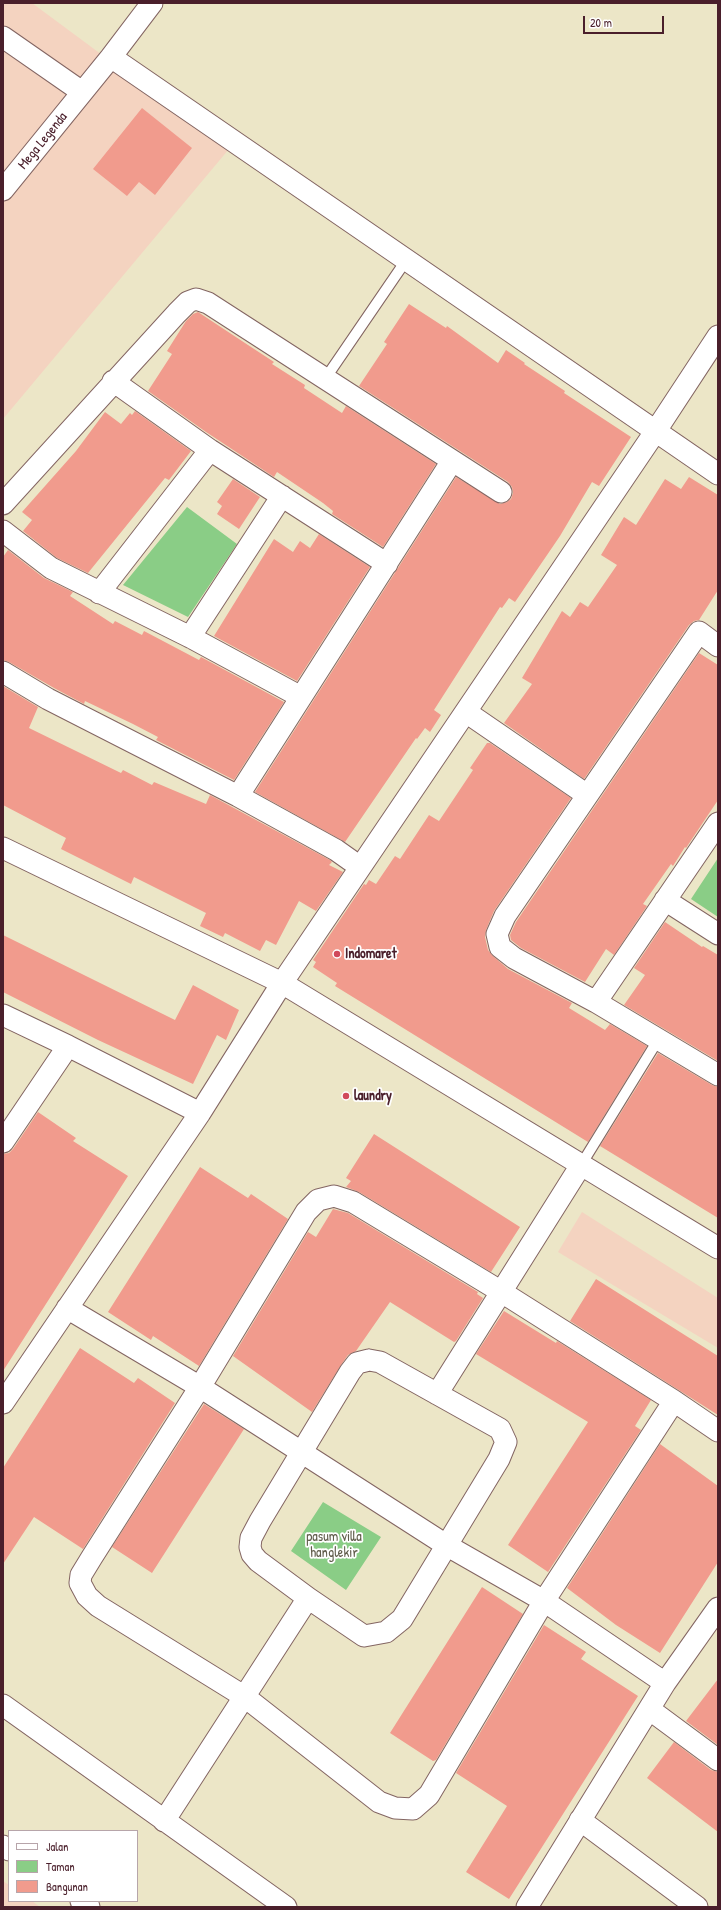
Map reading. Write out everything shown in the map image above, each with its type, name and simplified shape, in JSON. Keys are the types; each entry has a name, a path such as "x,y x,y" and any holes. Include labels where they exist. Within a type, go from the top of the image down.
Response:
{"street":[{"name":"Mega Legenda","path":"3,190 111,57 152,3"},
{"path":"3,36 82,92"},
{"path":"111,57 718,474"},
{"path":"3,504 113,381 188,302 196,299 208,303 452,462 501,492"},
{"path":"3,1403 200,1113 282,983 655,432 718,336"},
{"path":"113,381 210,450 387,564"},
{"path":"99,593 210,450"},
{"path":"238,796 452,462"},
{"path":"190,637 282,496"},
{"path":"3,531 50,568 190,637 301,697"},
{"path":"718,646 698,632 504,916 497,934 500,947 514,958 596,1002 718,1075"},
{"path":"3,672 48,699 238,796 336,850 360,867"},
{"path":"466,712 587,795"},
{"path":"596,1002 718,823"},
{"path":"3,848 282,983 718,1248"},
{"path":"665,900 718,934"},
{"path":"3,1015 200,1113"},
{"path":"3,1142 68,1046"},
{"path":"437,1394 500,1291 581,1165"},
{"path":"674,1401 544,1601 429,1795 413,1810 395,1808 378,1802 245,1697 98,1606 87,1596 80,1583 81,1575 200,1388 306,1212 318,1200 334,1196 354,1202 500,1291 674,1401 718,1431"},
{"path":"67,1308 200,1388 446,1545 544,1601 665,1683"},
{"path":"369,1360 380,1362 500,1430 506,1442 499,1459 402,1619 386,1632 364,1636 308,1598 258,1561 252,1554 250,1547 251,1538 302,1452 350,1372 357,1364 369,1360"},
{"path":"164,1821 308,1598"},
{"path":"527,1907 665,1683 718,1608"},
{"path":"3,1705 286,1907"},
{"path":"649,1709 718,1760"},
{"path":"580,1820 697,1907"}],"lane":[{"path":"325,378 407,259"},
{"path":"581,1165 658,1040"}],"shaded area":[{"path":"3,3 32,3 229,149 3,419"},
{"path":"582,1212 718,1298 718,1348 558,1252"},
{"path":"3,1881 8,1884 8,1902 33,1902 40,1907 3,1907"}],"green space":[{"path":"187,507 237,544 188,617 123,585"},
{"path":"718,858 718,917 691,899"},
{"name":"pasum villa hanglekir","path":"323,1502 381,1537 346,1590 291,1551"}],"building":[{"path":"142,108 192,148 155,195 139,182 127,196 93,169"},
{"path":"409,304 446,328 447,326 498,363 506,350 525,363 524,364 565,391 564,393 631,437 599,486 592,482 560,536 515,602 509,598 502,608 500,607 434,710 441,715 430,732 425,728 417,739 416,738 345,842 255,792 456,477 500,504 511,499 513,493 512,487 508,482 359,386 387,344 384,342"},
{"path":"198,312 274,362 272,364 305,385 304,388 342,413 346,406 436,464 383,547 332,514 333,511 323,503 277,472 274,477 148,391 172,354 167,351 186,321 193,314"},
{"path":"135,411 191,451 169,480 165,478 88,573 57,558 23,531 32,520 22,512 76,451 105,412 121,424 130,413 132,415"},
{"path":"689,477 718,495 718,590 699,620 694,621 689,625 584,779 504,723 532,684 522,678 562,611 570,617 580,602 588,607 617,565 601,555 624,517 636,525 665,479 681,489"},
{"path":"233,479 260,497 239,529 217,514 222,506 217,502"},
{"path":"319,534 370,567 297,681 214,636 274,539 293,552 300,541 310,548"},
{"path":"8,550 44,578 73,592 70,596 113,624 115,621 142,635 144,631 199,660 201,657 284,702 234,780 156,740 158,737 133,724 85,701 84,704 3,660 3,557"},
{"path":"699,653 718,665 718,800 686,848 685,847 673,866 671,864 643,904 647,906 614,955 606,949 585,982 521,948 511,940 510,935 516,922"},
{"path":"3,686 38,707 29,728 121,773 123,770 152,785 154,782 206,804 210,795 330,860 332,862 329,865 343,872 316,911 299,901 276,945 266,940 260,951 225,933 223,937 200,926 206,913 134,877 131,884 61,849 66,838 3,805"},
{"path":"487,743 490,743 571,798 494,911 486,930 485,937 488,950 508,969 572,1003 569,1008 605,1030 610,1024 647,1046 588,1142 335,986 337,983 313,967 316,962 313,960 364,884 366,885 369,880 376,884 395,856 400,859 429,815 439,821 473,770 470,768"},
{"path":"665,922 702,947 703,946 718,955 718,1061 624,1005 645,975 634,968"},
{"path":"3,935 175,1020 193,985 239,1010 226,1040 217,1035 193,1084 98,1040 3,992"},
{"path":"658,1053 712,1085 718,1087 718,1218 600,1146"},
{"path":"38,1112 76,1138 73,1141 128,1176 3,1371 3,1154 9,1153 13,1149"},
{"path":"374,1134 520,1227 491,1272 359,1192 346,1187 351,1181 346,1178"},
{"path":"200,1167 248,1198 251,1194 288,1219 199,1366 153,1336 151,1340 108,1312"},
{"path":"333,1209 348,1213 478,1292 477,1294 483,1298 454,1342 390,1302 356,1351 348,1355 312,1412 233,1356 308,1232 316,1237"},
{"path":"596,1279 718,1356 718,1415 570,1321"},
{"path":"504,1311 556,1343 557,1341 651,1400 635,1426 641,1430 548,1572 508,1545 588,1422 476,1354"},
{"path":"80,1348 134,1383 138,1378 175,1403 83,1549 34,1517 3,1564 3,1468"},
{"path":"204,1404 244,1429 152,1573 112,1547"},
{"path":"660,1444 718,1486 718,1562 660,1653 616,1625 567,1588"},
{"path":"482,1587 523,1614 436,1760 433,1761 390,1733"},
{"path":"544,1625 586,1652 581,1659 638,1696 509,1899 466,1872 507,1806 456,1773"},
{"path":"718,1679 718,1745 686,1721"},
{"path":"674,1742 711,1770 718,1772 718,1832 647,1778"}],"place":[{"name":"Indomaret","path":"337,954"},
{"name":"laundry","path":"346,1096"}]}
